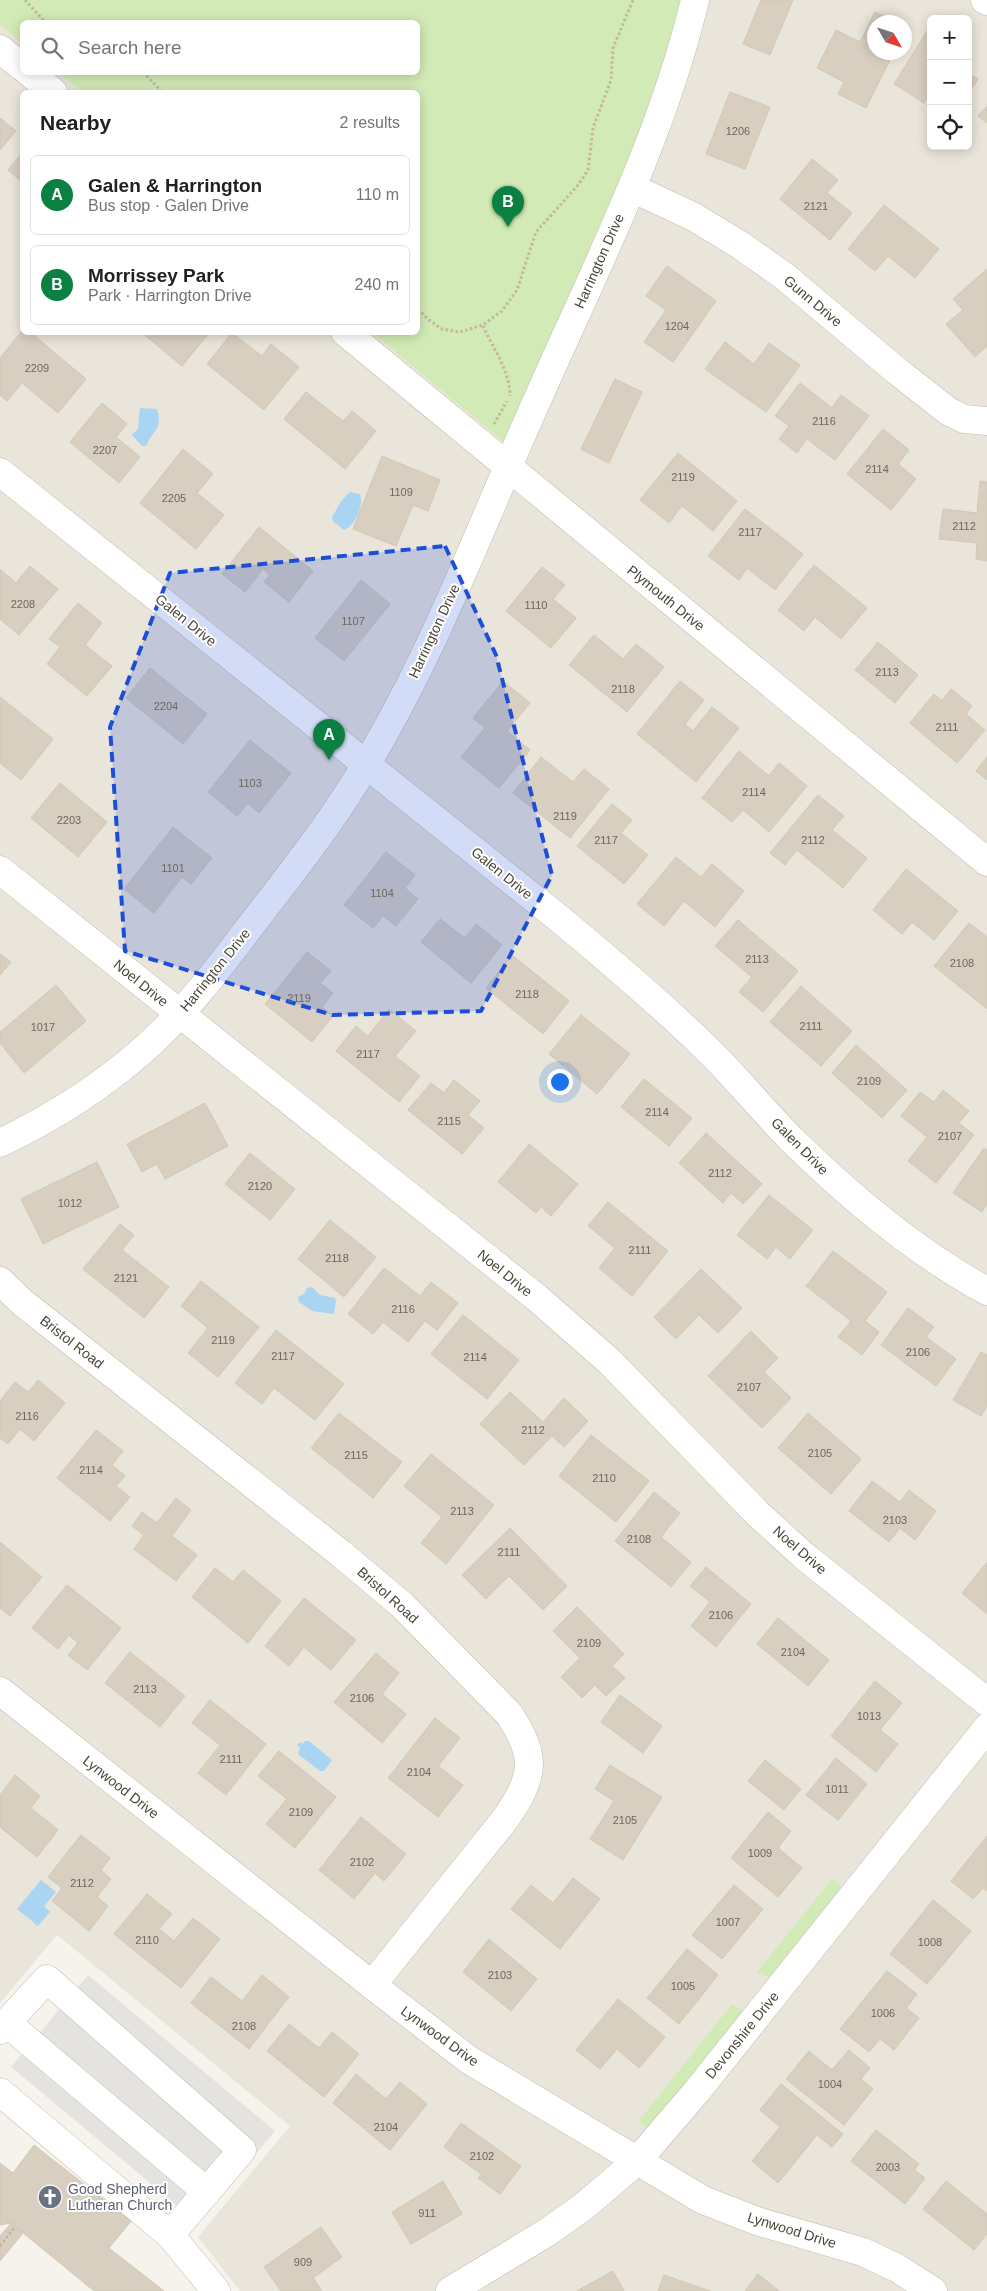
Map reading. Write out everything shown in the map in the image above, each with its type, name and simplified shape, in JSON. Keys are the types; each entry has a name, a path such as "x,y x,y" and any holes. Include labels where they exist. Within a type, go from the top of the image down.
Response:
{"street":[{"name":"Harrington Drive","path":"0,1143 42,1123 97,1088 145,1048 179,1014 217,969 308,851 347,796 403,698 437,627 632,188 668,94 695,0"},
{"path":"0,49 20,65"},
{"path":"33,75 51,90"},
{"name":"Gunn Drive","path":"632,188 694,217 740,245 784,276 897,371 948,411 964,420 987,421"},
{"name":"Plymouth Drive","path":"349,335 987,862"},
{"name":"Galen Drive","path":"0,472 556,916 644,989 708,1050 792,1140 847,1192 914,1244 987,1291"},
{"name":"Noel Drive","path":"0,870 537,1298 609,1361 758,1514 803,1555 987,1702"},
{"name":"Bristol Road","path":"0,1281 23,1303 340,1552 402,1605 509,1714 520,1731 526,1743 530,1763 528,1780 522,1795 506,1818 372,1985"},
{"name":"Lynwood Drive","path":"0,1691 469,2060 703,2200 757,2221 863,2252 897,2268 932,2291"},
{"name":"Devonshire Drive","path":"450,2291 546,2233 583,2207 637,2161 697,2091 987,1728"},
{"path":"170,2235 207,2192 242,2150 47,1979 3,2027 207,2192"},
{"path":"0,2092 170,2235 216,2291"}],"path":[{"path":"25,0 43,20"},
{"path":"420,311 442,329 460,332 483,325 502,311 516,290 536,232 579,184 588,170 593,128 611,80 613,48 633,0"},
{"path":"147,75 160,90"},
{"path":"483,325 504,368 509,384 510,395 494,424"},
{"path":"0,2246 16,2227"}],"highlighted area":[{"path":"445,546 496,655 552,875 481,1011 332,1015 125,951 110,727 170,573"}],"shaded area":[{"path":"681,0 987,0 987,2291 240,2291 198,2237 290,2126 57,1935 0,2003 0,25 20,41 20,75 61,75 79,90 20,90 20,335 374,335 505,443"},
{"path":"88,1975 275,2131 198,2223 11,2067"}],"green space":[{"path":"0,0 681,0 672,37 645,122 505,443 374,335 420,335 420,90 79,90 61,75 420,75 420,20 20,20 20,41 0,25"},
{"path":"832,1879 840,1885 839,1890 770,1977 757,1972"},
{"path":"732,2004 744,2012 648,2128 638,2122"}],"water":[{"path":"140,408 157,409 159,416 158,425 146,446 142,446 132,435 138,429"},
{"path":"350,492 360,494 361,504 352,524 344,530 333,521 332,517 342,500"},
{"path":"312,1287 320,1295 335,1298 334,1314 312,1311 299,1302 298,1297 304,1294 307,1288"},
{"path":"305,1741 309,1741 332,1760 324,1771 320,1771 298,1754 300,1748 297,1745 300,1742 303,1744"},
{"path":"41,1880 56,1892 44,1906 50,1912 38,1926 17,1909"}],"building":[{"path":"761,0 793,0 770,55 743,44"},
{"path":"867,28 867,60 890,60 866,108 838,94 844,82 817,68 836,30 860,42"},
{"path":"927,31 927,99 924,103 894,84 909,60 912,60 912,55"},
{"path":"972,75 978,79 972,88"},
{"path":"730,92 770,107 745,169 706,154"},
{"path":"987,106 987,123 978,116"},
{"path":"0,118 16,131 0,150"},
{"path":"20,155 20,180 8,170"},
{"path":"812,159 838,180 827,193 852,213 830,240 780,199"},
{"path":"884,205 939,249 915,278 888,256 875,271 848,249"},
{"path":"667,266 716,301 673,362 644,342 666,310 646,296"},
{"path":"987,269 987,346 975,357 946,324 963,310 953,299"},
{"path":"20,333 20,335 34,335 86,379 58,413 22,383 7,401 0,395 0,358"},
{"path":"145,335 208,335 182,366"},
{"path":"230,335 235,335 262,356 271,344 299,367 264,410 207,364"},
{"path":"725,342 754,364 769,343 800,365 766,412 705,369"},
{"path":"615,379 642,392 609,463 581,449"},
{"path":"800,383 832,408 841,395 869,416 835,460 807,439 797,453 779,439 789,426 775,416"},
{"path":"306,392 343,421 352,411 376,431 345,469 284,419"},
{"path":"102,403 127,424 116,437 140,457 119,483 70,442"},
{"path":"883,429 909,450 898,464 916,479 891,510 847,474"},
{"path":"183,449 213,474 197,493 224,515 196,549 140,503"},
{"path":"678,453 737,501 713,531 682,506 669,523 640,500"},
{"path":"382,456 440,480 428,511 413,505 396,546 353,529"},
{"path":"980,481 987,482 987,561 976,559 977,543 939,539 943,509 977,513"},
{"path":"745,509 803,554 775,590 747,568 739,580 708,556"},
{"path":"259,527 313,571 289,602 264,582 270,575 263,569 245,592 222,574"},
{"path":"814,565 867,608 841,639 815,617 804,631 778,610"},
{"path":"30,566 58,589 19,635 0,619 0,569 16,583"},
{"path":"542,567 565,585 553,599 576,618 551,648 506,611"},
{"path":"361,580 390,604 344,661 315,638"},
{"path":"78,603 102,623 85,645 112,666 87,696 47,664 60,647 49,639"},
{"path":"594,635 623,659 636,644 664,667 627,712 569,665"},
{"path":"878,642 918,675 895,703 855,670"},
{"path":"150,668 207,714 183,744 126,698"},
{"path":"503,681 530,703 507,731 530,750 499,788 461,757 485,728 473,718"},
{"path":"680,681 704,700 685,724 693,731 712,707 739,728 696,782 637,734"},
{"path":"951,689 972,706 966,714 985,730 957,763 910,723 934,694 942,701"},
{"path":"0,697 53,739 21,780 0,763"},
{"path":"250,740 291,773 259,813 248,803 237,816 208,792"},
{"path":"739,751 769,776 779,763 807,786 769,832 743,810 732,822 702,798"},
{"path":"541,757 573,782 584,769 609,789 570,838 513,793"},
{"path":"987,757 987,780 976,771"},
{"path":"60,783 107,822 78,857 31,818"},
{"path":"818,795 844,816 832,830 867,858 843,888 797,850 785,865 770,853"},
{"path":"612,804 632,820 621,833 648,855 624,884 577,846"},
{"path":"173,827 212,858 191,884 182,877 154,913 124,889"},
{"path":"386,852 415,875 405,888 418,899 396,926 383,916 373,928 344,905"},
{"path":"676,857 701,877 712,864 744,891 715,927 684,901 664,926 637,904"},
{"path":"906,869 958,911 934,940 912,922 902,934 873,910"},
{"path":"440,919 465,938 476,924 502,945 471,983 421,942"},
{"path":"738,920 798,971 763,1012 739,992 752,977 715,946"},
{"path":"969,923 987,937 987,1009 934,966"},
{"path":"307,952 331,971 320,983 333,993 322,1007 333,1016 312,1042 265,1004"},
{"path":"0,954 11,962 0,975"},
{"path":"512,955 569,1001 543,1034 486,988"},
{"path":"56,985 86,1021 24,1073 0,1043 0,1032"},
{"path":"801,986 852,1031 821,1066 770,1022"},
{"path":"389,1009 416,1031 395,1056 420,1076 399,1102 336,1051 356,1026 368,1036"},
{"path":"581,1015 630,1054 597,1094 549,1054"},
{"path":"856,1045 907,1090 882,1118 832,1073"},
{"path":"644,1079 692,1118 669,1146 621,1107"},
{"path":"454,1080 480,1101 468,1115 484,1128 462,1154 408,1110 431,1083 444,1093"},
{"path":"943,1090 969,1111 959,1123 974,1135 936,1183 908,1161 927,1137 901,1116 920,1092 934,1102"},
{"path":"205,1103 228,1146 165,1179 157,1164 142,1172 127,1144"},
{"path":"706,1133 762,1184 743,1204 731,1193 723,1203 679,1163"},
{"path":"529,1144 578,1184 551,1216 541,1207 536,1213 498,1182"},
{"path":"984,1148 987,1150 987,1204 982,1212 953,1193"},
{"path":"250,1153 295,1189 270,1220 225,1184"},
{"path":"97,1162 119,1207 43,1244 21,1199"},
{"path":"769,1195 813,1230 790,1259 776,1247 767,1259 737,1235"},
{"path":"608,1202 668,1251 632,1296 599,1268 615,1248 588,1226"},
{"path":"330,1220 376,1257 344,1297 298,1259"},
{"path":"120,1224 134,1235 122,1250 169,1287 144,1318 83,1269"},
{"path":"833,1251 887,1292 865,1321 879,1332 862,1355 838,1337 851,1321 806,1286"},
{"path":"384,1268 420,1296 431,1282 458,1303 437,1330 425,1321 408,1342 383,1322 373,1334 348,1314"},
{"path":"701,1269 742,1308 718,1333 699,1315 676,1339 654,1317"},
{"path":"201,1281 259,1327 218,1377 188,1353 208,1328 181,1306"},
{"path":"908,1308 934,1327 926,1337 956,1359 936,1386 881,1345"},
{"path":"463,1315 519,1360 487,1399 431,1354"},
{"path":"276,1330 344,1384 315,1420 274,1388 262,1404 235,1383"},
{"path":"751,1331 778,1358 764,1372 791,1398 762,1428 708,1376"},
{"path":"981,1352 987,1355 987,1406 981,1416 953,1400"},
{"path":"38,1380 65,1403 34,1441 20,1429 8,1444 0,1438 0,1401 15,1382 28,1392"},
{"path":"510,1392 543,1422 564,1398 588,1421 564,1447 552,1436 524,1465 480,1424"},
{"path":"339,1413 402,1462 373,1498 311,1448"},
{"path":"808,1413 861,1459 831,1494 778,1448"},
{"path":"96,1430 123,1451 112,1465 125,1476 116,1486 130,1497 110,1521 57,1478"},
{"path":"591,1435 649,1481 616,1522 559,1476"},
{"path":"431,1454 494,1505 446,1564 421,1543 442,1517 404,1486"},
{"path":"872,1481 900,1502 909,1490 936,1511 915,1540 900,1528 889,1542 849,1511"},
{"path":"654,1492 680,1513 661,1537 691,1562 671,1587 615,1541"},
{"path":"176,1498 191,1510 172,1536 197,1555 176,1581 134,1549 144,1535 132,1526 142,1512 157,1523"},
{"path":"510,1528 567,1586 543,1610 509,1576 486,1599 462,1575"},
{"path":"0,1542 42,1577 10,1616 0,1608"},
{"path":"987,1562 987,1614 962,1593"},
{"path":"706,1567 751,1604 716,1647 691,1626 710,1602 690,1586"},
{"path":"215,1568 233,1582 243,1570 281,1601 248,1643 192,1597"},
{"path":"67,1585 121,1628 87,1670 68,1655 78,1643 69,1635 58,1649 32,1628"},
{"path":"304,1598 356,1640 331,1670 304,1647 289,1666 265,1646"},
{"path":"577,1607 624,1654 612,1666 625,1678 606,1696 595,1685 582,1698 561,1677 580,1658 553,1631"},
{"path":"778,1618 829,1660 808,1686 757,1644"},
{"path":"130,1652 185,1696 160,1727 105,1683"},
{"path":"376,1653 399,1673 382,1694 406,1714 382,1743 334,1702"},
{"path":"875,1681 902,1703 880,1730 898,1744 876,1772 831,1736"},
{"path":"620,1695 662,1726 643,1753 601,1722"},
{"path":"210,1700 266,1744 226,1795 198,1773 220,1745 192,1723"},
{"path":"435,1718 460,1738 438,1766 463,1785 438,1817 388,1778"},
{"path":"279,1751 336,1797 295,1848 266,1824 287,1799 258,1776"},
{"path":"836,1758 867,1784 838,1820 806,1795"},
{"path":"765,1760 801,1789 784,1810 748,1781"},
{"path":"610,1765 662,1797 623,1860 590,1839 614,1801 595,1789"},
{"path":"15,1775 40,1796 31,1808 58,1830 37,1857 0,1827 0,1795"},
{"path":"768,1812 791,1831 778,1848 802,1868 778,1897 731,1858"},
{"path":"361,1817 406,1854 384,1881 375,1873 354,1899 319,1870"},
{"path":"81,1835 110,1858 101,1870 111,1879 97,1897 108,1906 89,1931 52,1901 62,1888 48,1877"},
{"path":"987,1836 987,1891 983,1888 973,1899 951,1881"},
{"path":"573,1878 600,1899 560,1949 511,1909 531,1885 553,1903"},
{"path":"734,1885 763,1909 722,1959 692,1935"},
{"path":"147,1894 172,1914 159,1929 174,1941 193,1918 220,1939 181,1988 114,1934"},
{"path":"933,1900 971,1931 927,1984 890,1954"},
{"path":"489,1939 537,1979 511,2011 463,1972"},
{"path":"687,1949 718,1975 679,2024 647,1998"},
{"path":"887,1971 917,1994 906,2008 919,2018 894,2050 880,2039 869,2052 840,2029"},
{"path":"262,1975 289,1997 249,2049 191,2003 211,1977 242,2001"},
{"path":"618,1999 665,2037 639,2068 617,2049 600,2069 576,2050"},
{"path":"289,2024 319,2048 332,2032 359,2054 324,2097 267,2051"},
{"path":"849,2050 870,2068 861,2079 873,2089 844,2125 786,2079 809,2051 832,2070"},
{"path":"356,2074 386,2099 400,2082 427,2104 390,2150 333,2103"},
{"path":"781,2084 843,2134 832,2147 817,2135 778,2183 752,2161 780,2127 760,2110"},
{"path":"461,2123 521,2166 500,2194 478,2178 481,2174 444,2147"},
{"path":"876,2130 919,2164 914,2170 925,2178 905,2204 851,2161"},
{"name":"Good Shepherd Lutheran Church","path":"34,2145 131,2221 109,2248 164,2291 94,2291 11,2223 0,2225 0,2163 13,2173"},
{"path":"443,2181 462,2214 411,2244 392,2212"},
{"path":"946,2181 987,2214 987,2234 974,2250 923,2209"},
{"path":"11,2223 23,2233 0,2261 0,2236"},
{"path":"321,2227 342,2257 313,2278 322,2291 281,2291 264,2267"},
{"path":"613,2271 624,2291 577,2291"},
{"path":"758,2274 779,2291 745,2291"},
{"path":"664,2275 710,2291 658,2291"}],"place":[{"name":"Morrissey Park","path":"508,227"},
{"name":"Galen & Harrington","path":"329,760"},
{"name":"Good Shepherd Lutheran Church","path":"50,2197"}]}
